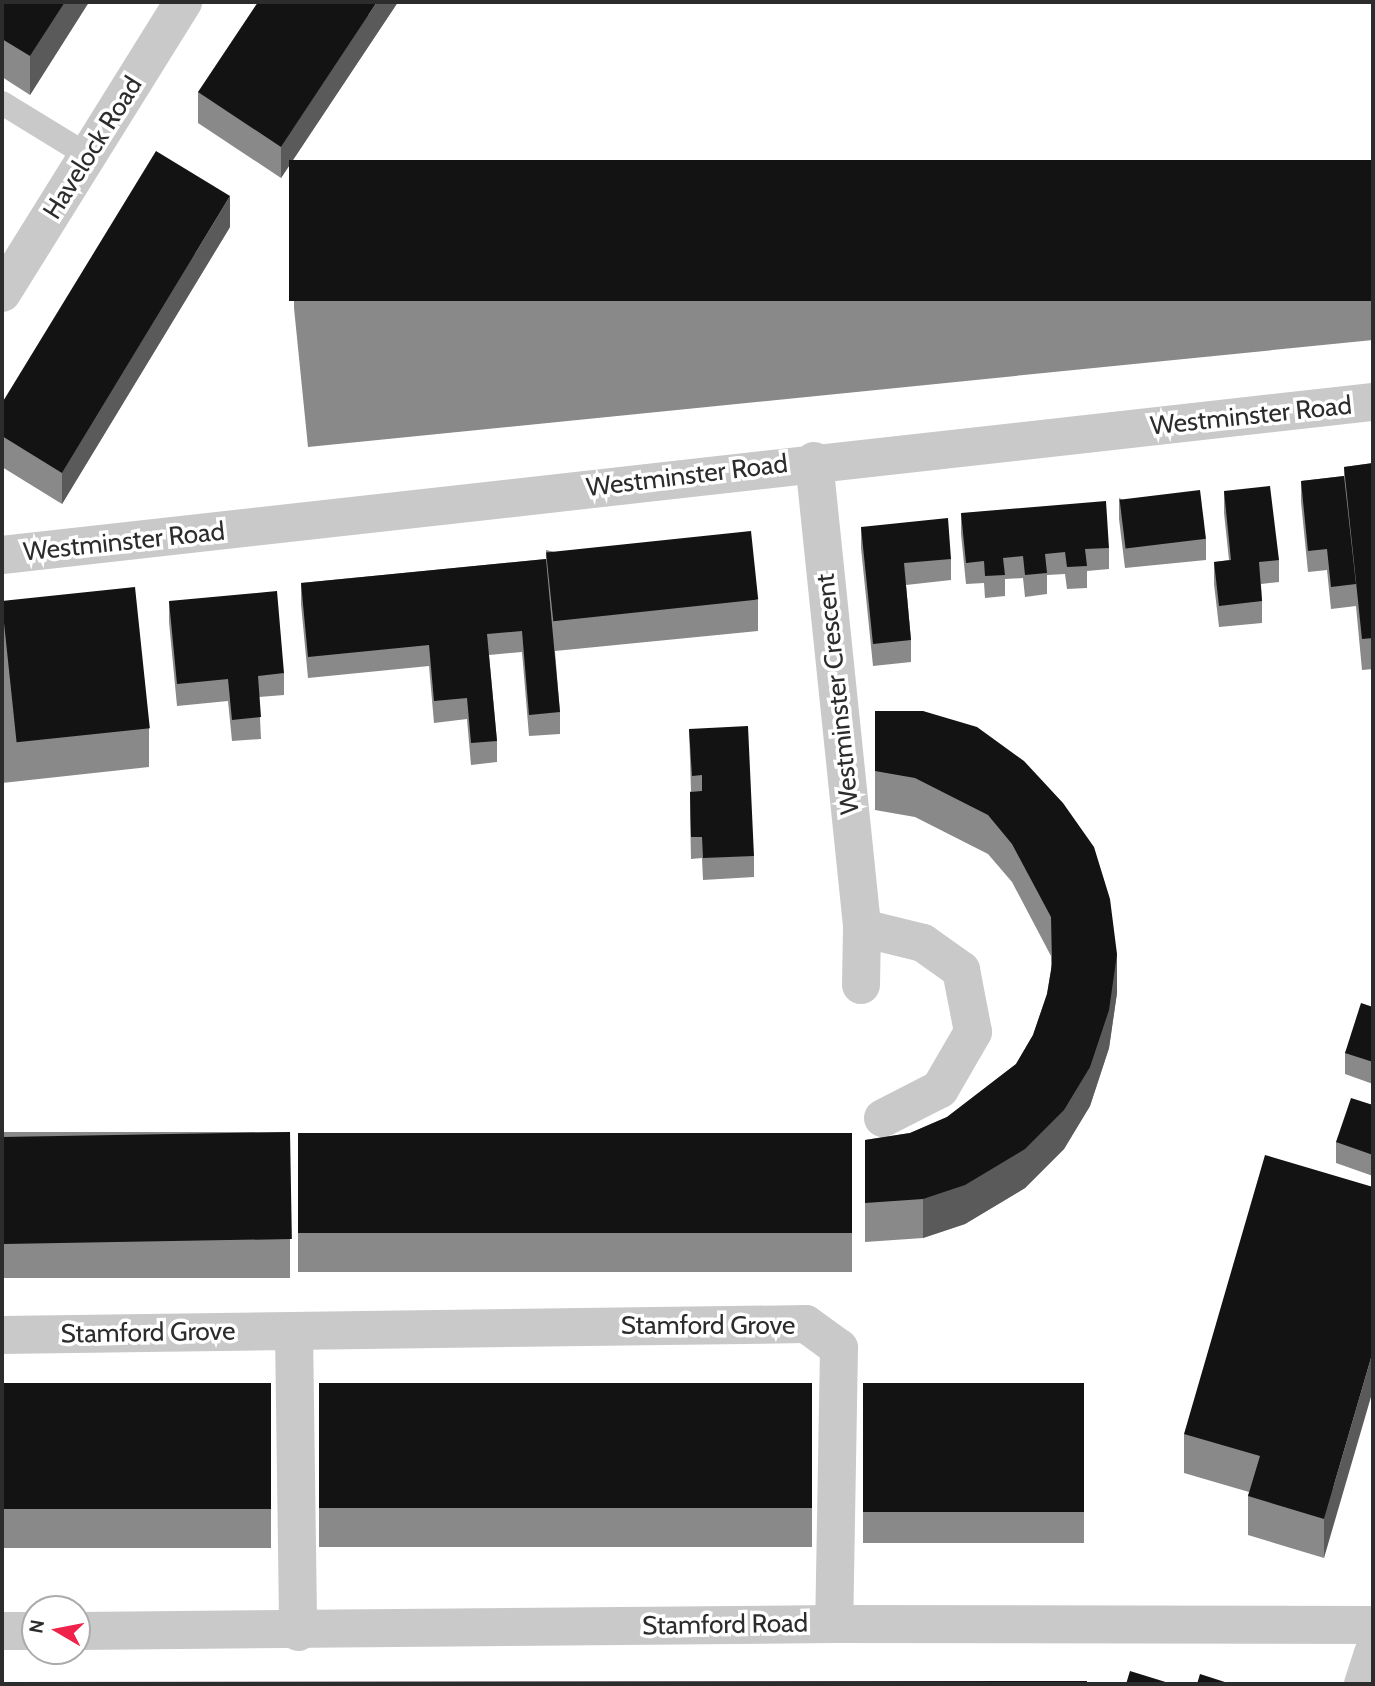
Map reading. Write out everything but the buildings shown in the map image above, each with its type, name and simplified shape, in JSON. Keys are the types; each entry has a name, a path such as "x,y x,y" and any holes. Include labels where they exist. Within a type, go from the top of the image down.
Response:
{"street":[{"name":"Havelock Road","path":"2,293 90,157 183,2"},
{"name":"Westminster Road","path":"2,555 195,536 814,461 1373,402"},
{"name":"Westminster Crescent","path":"814,461 862,928 861,985"},
{"path":"862,928 923,943 961,971 973,1032 940,1089 883,1118"},
{"name":"Stamford Grove","path":"2,1335 806,1324 839,1348 834,1624"},
{"path":"294,1332 298,1632"},
{"name":"Stamford Road","path":"91,1631 298,1632 834,1624 1373,1625"},
{"path":"2,1631 21,1631"},
{"path":"1363,1684 1373,1653"}],"lane":[{"path":"2,103 90,157"}]}
